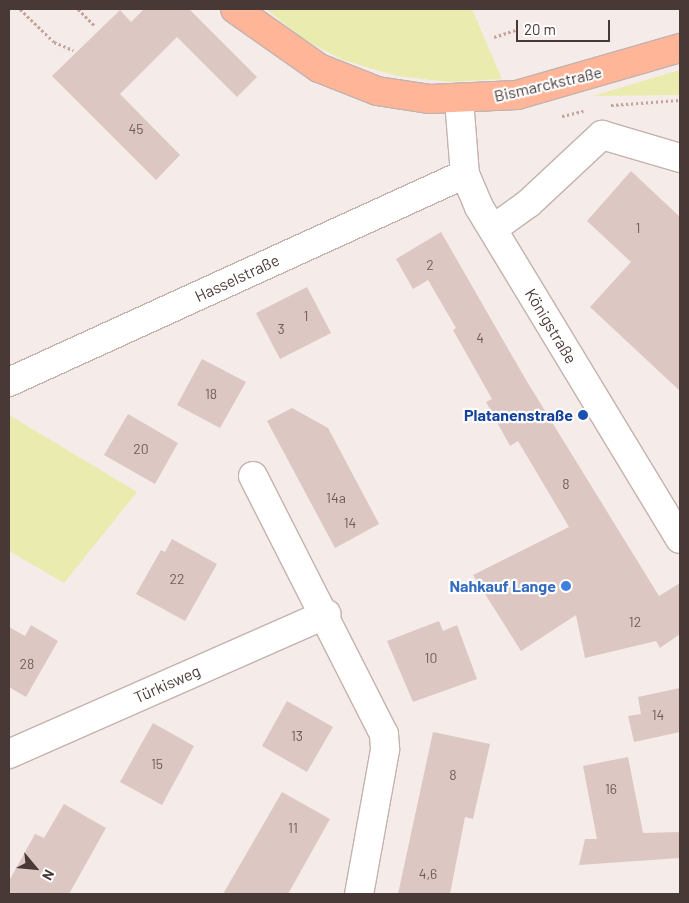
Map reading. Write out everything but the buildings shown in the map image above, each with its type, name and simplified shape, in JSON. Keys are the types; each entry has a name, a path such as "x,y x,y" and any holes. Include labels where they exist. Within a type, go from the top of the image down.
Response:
{"main road":[{"name":"Bismarckstraße","path":"235,9 285,48 354,84 398,95 458,100 550,87 680,48"}],"street":[{"name":"Königstraße","path":"458,100 465,174 493,230 680,539"},
{"path":"493,230 529,203 602,134 680,158"},
{"name":"Hasselstraße","path":"9,382 465,174"},
{"path":"253,476 326,614 384,734 359,894"},
{"name":"Türkisweg","path":"9,754 326,614"}],"path":[{"path":"20,9 54,42 73,50"},
{"path":"78,9 95,26"},
{"path":"494,37 516,30"},
{"path":"602,107 680,100"},
{"path":"552,118 594,109"}],"green space":[{"path":"266,9 472,9 502,79 449,82 397,76 343,60 303,39"},
{"path":"680,70 680,95 593,96"},
{"path":"9,415 137,492 64,583 9,551"}],"place":[{"name":"Platanenstraße","path":"583,415"},
{"name":"Nahkauf Lange","path":"566,586"}]}
